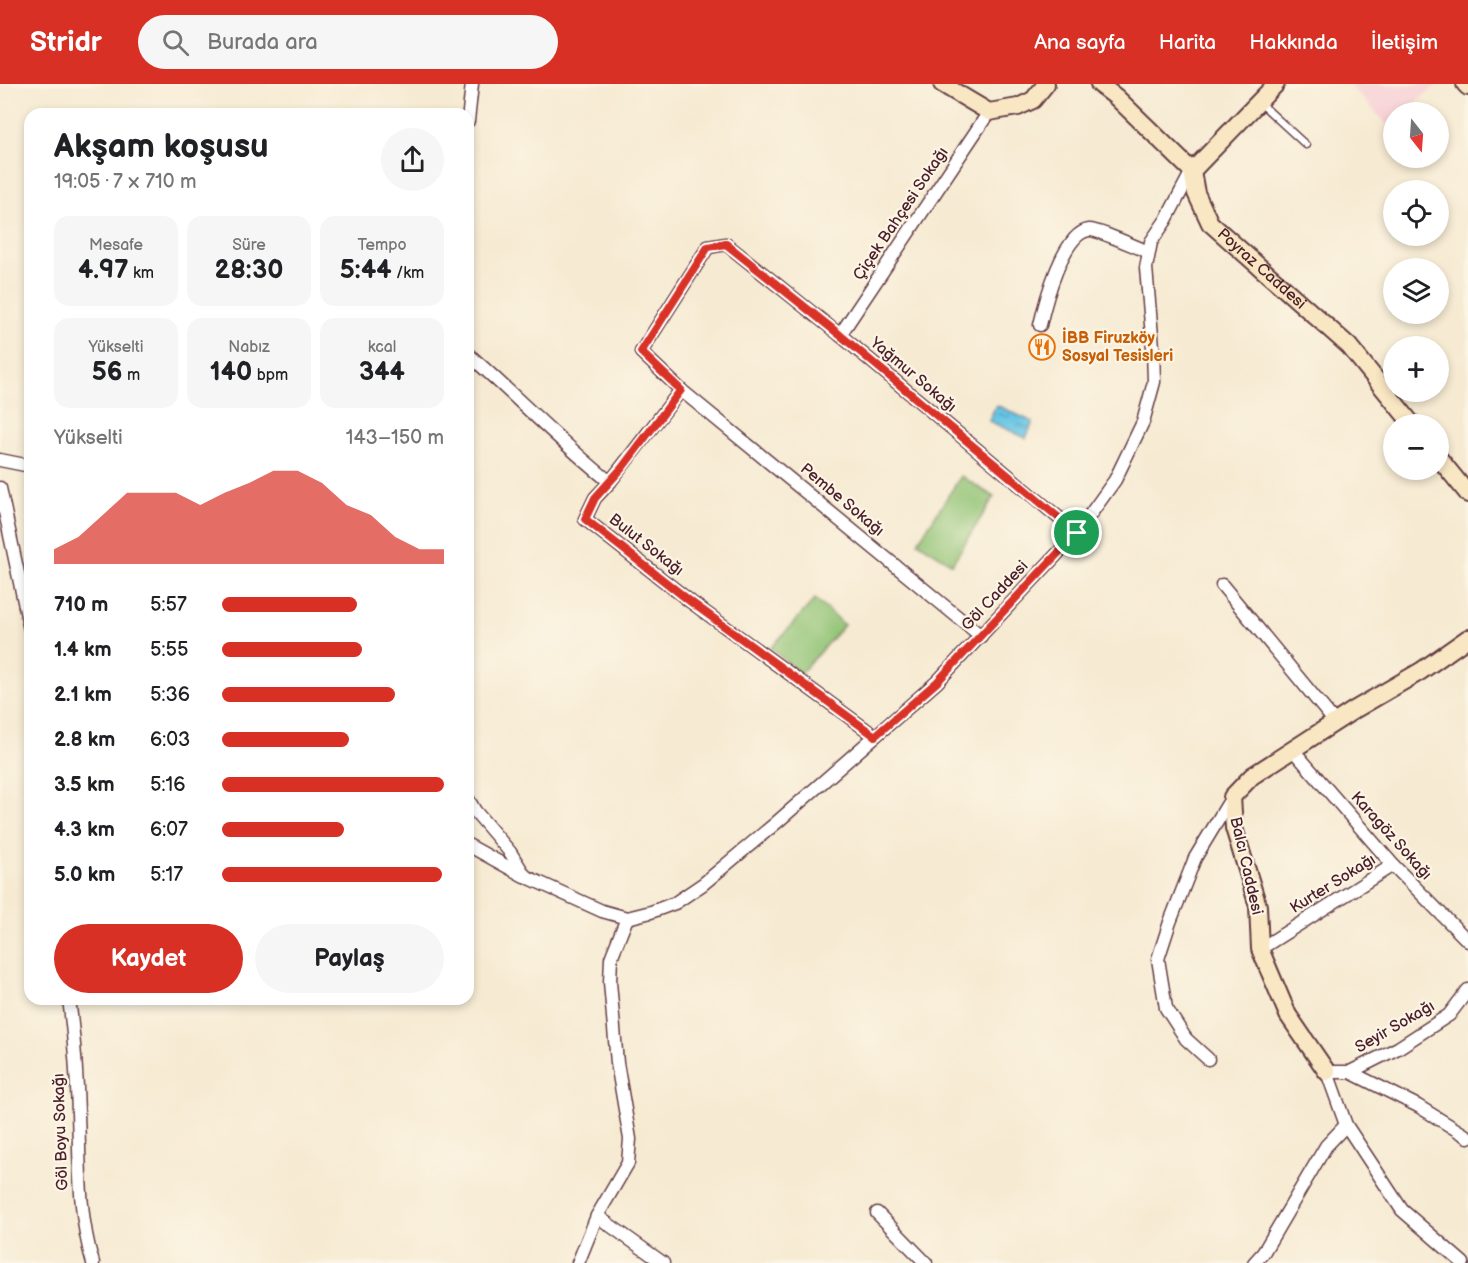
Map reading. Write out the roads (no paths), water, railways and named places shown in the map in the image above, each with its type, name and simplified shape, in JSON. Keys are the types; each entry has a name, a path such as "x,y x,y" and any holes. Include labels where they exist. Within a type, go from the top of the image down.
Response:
{"street":[{"path":"469,108 472,84"},
{"path":"942,84 989,112 1018,107 1033,100 1046,84"},
{"path":"1099,84 1116,97 1192,171 1276,84"},
{"name":"Çiçek Bahçesi Sokağı","path":"840,335 989,112"},
{"name":"Göl Caddesi","path":"627,918 675,903 703,884 937,682 1077,533 1116,480 1143,423 1154,382 1146,268 1149,252 1151,242 1166,220 1192,171"},
{"name":"Poyraz Caddesi","path":"1192,171 1196,193 1210,223 1349,346 1404,414"},
{"path":"1040,325 1046,299 1070,243 1082,232 1091,230 1102,233 1149,252"},
{"name":"Yağmur Sokağı","path":"641,352 708,247 726,244 840,335 1077,533"},
{"name":"Pembe Sokağı","path":"641,352 681,390 981,636"},
{"path":"474,359 580,458 610,482 681,390"},
{"path":"0,460 24,465"},
{"path":"1449,471 1468,494"},
{"name":"Bulut Sokağı","path":"610,482 595,498 585,519 691,602 875,736"},
{"path":"0,488 24,602"},
{"path":"1222,585 1335,722"},
{"name":"Balcı Caddesi","path":"1462,1263 1402,1210 1346,1125 1327,1072 1288,1015 1260,949 1258,906 1234,828 1232,797 1252,776 1335,722 1421,671 1468,638"},
{"name":"Karagöz Sokağı","path":"1293,750 1394,865 1468,941"},
{"path":"1208,1059 1186,1039 1166,1008 1158,959 1195,858 1232,797"},
{"path":"474,808 510,852 525,876"},
{"path":"474,848 525,876 602,911 627,918 611,958 610,982 616,1063 630,1139 628,1163 597,1216 578,1263"},
{"name":"Kurter Sokağı","path":"1260,949 1394,865"},
{"name":"Seyir Sokağı","path":"1327,1072 1350,1072 1398,1048 1449,1015 1468,990"},
{"name":"Göl Boyu Sokağı","path":"69,1005 78,1112 79,1194 88,1248 93,1263"},
{"path":"1350,1072 1418,1106 1468,1137"},
{"path":"1254,1263 1263,1253 1326,1146 1346,1125"},
{"path":"878,1213 926,1263"},
{"path":"597,1216 663,1263"}],"lane":[{"path":"1258,102 1306,145"}],"water":[{"path":"996,405 1033,422 1026,438 989,421"}],"place":[{"name":"İBB Firuzköy Sosyal Tesisleri","path":"1042,347"}]}
